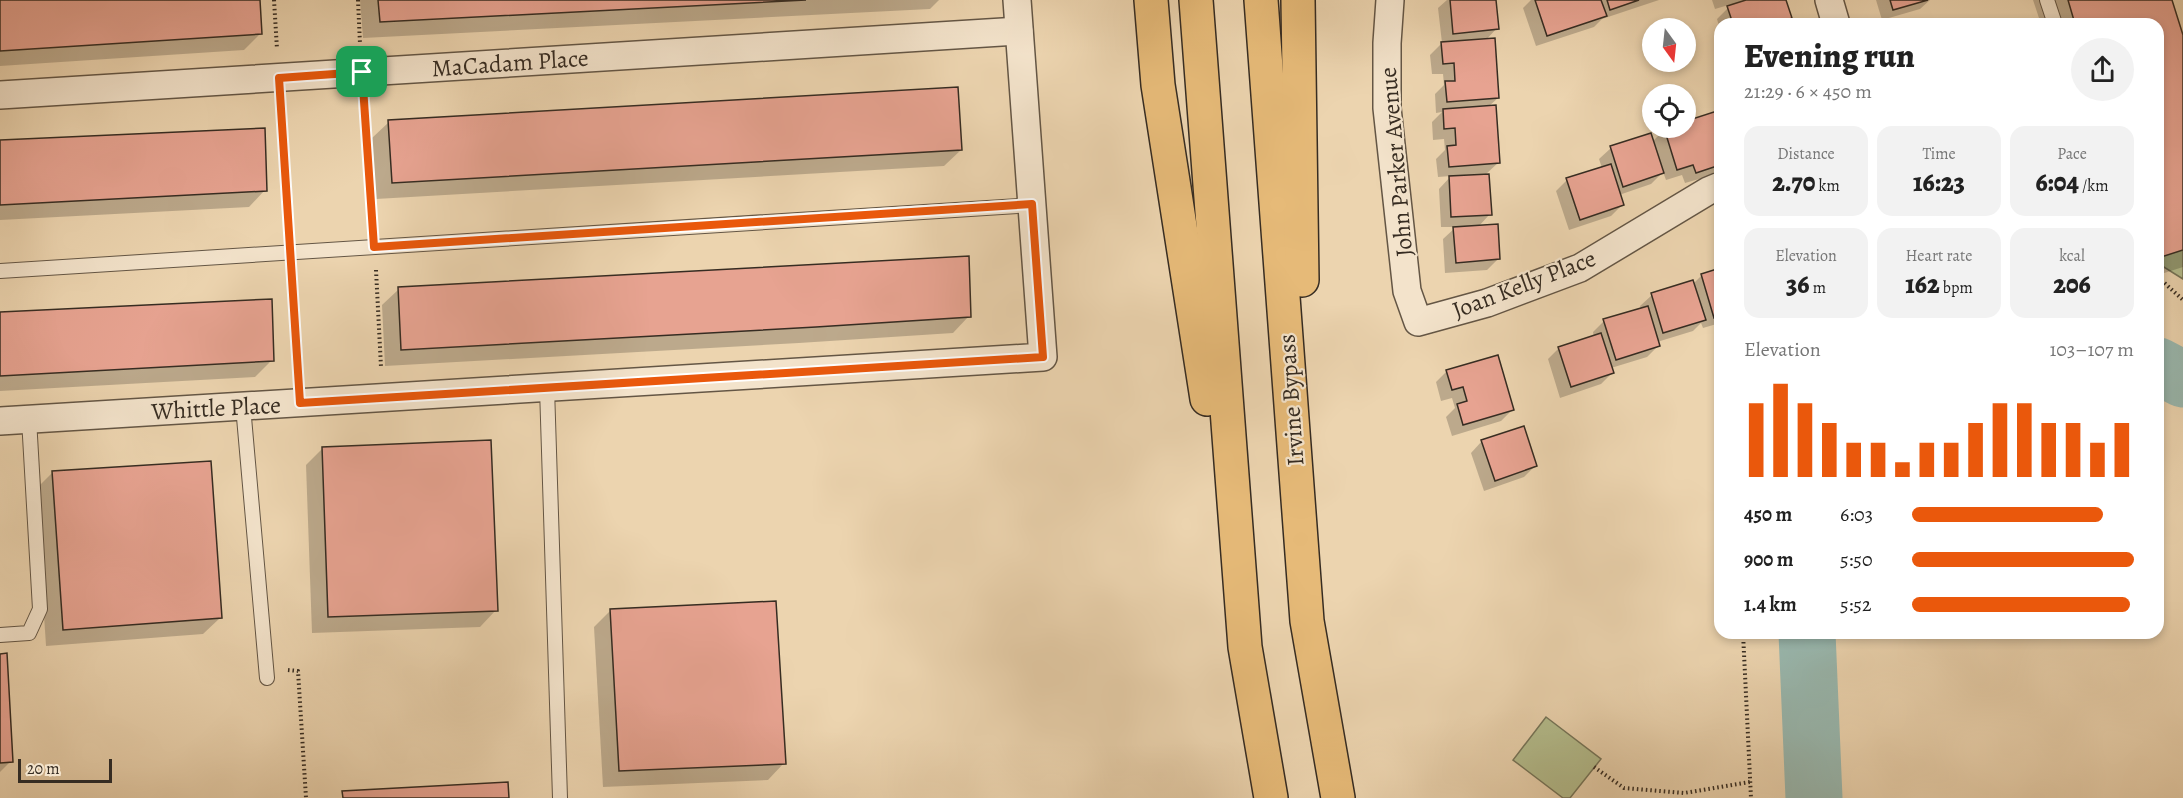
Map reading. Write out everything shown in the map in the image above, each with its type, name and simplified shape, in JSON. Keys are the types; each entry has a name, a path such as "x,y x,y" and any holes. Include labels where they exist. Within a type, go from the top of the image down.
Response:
{"highway":[{"path":"1152,0 1158,85 1245,647 1271,798"},
{"path":"1196,0 1245,647"},
{"name":"Irvine Bypass","path":"1261,0 1307,621 1338,798"},
{"path":"1298,0 1307,621"}],"street":[{"path":"1017,0 1032,204"},
{"name":"John Parker Avenue","path":"1390,0 1387,108 1407,291 1418,322"},
{"path":"1829,0 1834,18"},
{"name":"MaCadam Place","path":"0,95 1019,31"},
{"name":"Joan Kelly Place","path":"1418,322 1487,303 1580,268 1714,188"},
{"name":"Whittle Place","path":"0,421 1043,357 1032,204"}],"lane":[{"path":"2047,0 2053,18"},
{"path":"0,272 1032,204"},
{"path":"547,387 560,798"},
{"path":"243,406 266,673"},
{"path":"0,635 29,633 40,609 29,419"}],"path":[{"path":"274,0 300,403"},
{"path":"358,0 383,398"},
{"path":"2164,283 2183,300"},
{"path":"1743,639 1751,798"},
{"path":"266,673 298,671 306,798"},
{"path":"1594,767 1624,788 1684,793 1750,782"}],"green space":[{"path":"2183,230 2183,279 2164,267 2164,236"},
{"path":"1546,717 1601,759 1570,798 1563,798 1513,760"}],"building":[{"path":"0,0 260,0 262,34 0,51"},
{"path":"378,0 806,0 380,22"},
{"path":"1450,0 1496,0 1499,29 1453,34"},
{"path":"1535,0 1601,0 1607,16 1547,36"},
{"path":"1607,0 1639,0 1610,10"},
{"path":"1746,0 1786,0 1792,18 1731,18 1727,6"},
{"path":"1890,0 1928,0 1893,10"},
{"path":"2068,0 2172,0 2183,35 2183,250 2164,256 2164,18 2073,18"},
{"path":"1495,38 1499,98 1447,102 1445,81 1455,81 1454,63 1443,64 1441,42"},
{"path":"958,87 962,150 392,183 388,120"},
{"path":"1496,105 1500,163 1449,167 1447,146 1456,145 1455,128 1444,129 1443,109"},
{"path":"1714,112 1714,167 1696,173 1693,165 1677,170 1667,138 1696,138 1696,118"},
{"path":"265,128 267,191 0,205 0,140"},
{"path":"1642,136 1642,138 1653,138 1664,173 1623,187 1610,146"},
{"path":"1611,164 1624,205 1580,220 1566,178"},
{"path":"1489,174 1492,215 1451,217 1449,176"},
{"path":"1498,224 1500,259 1456,263 1453,227"},
{"path":"969,256 971,317 401,350 398,287"},
{"path":"1714,270 1714,318 1701,274"},
{"path":"1693,280 1706,320 1663,333 1651,293"},
{"path":"272,299 274,361 0,376 0,312"},
{"path":"1648,306 1660,346 1616,360 1603,319"},
{"path":"1601,333 1614,373 1571,387 1558,347"},
{"path":"1498,355 1514,410 1463,425 1457,404 1467,401 1463,387 1452,390 1446,370"},
{"path":"1524,426 1537,466 1495,481 1481,440"},
{"path":"491,440 498,611 328,617 322,447"},
{"path":"211,461 222,618 63,630 52,471"},
{"path":"776,601 786,764 619,771 610,609"},
{"path":"7,653 13,762 0,763 0,654"},
{"path":"508,782 509,798 343,798 342,791"}],"waterway":[{"path":"2164,369 2183,379"},
{"path":"1807,639 1814,798"}],"route":[{"path":"362,72 374,247 1032,204 1043,357 300,403 279,78 362,72"}]}
